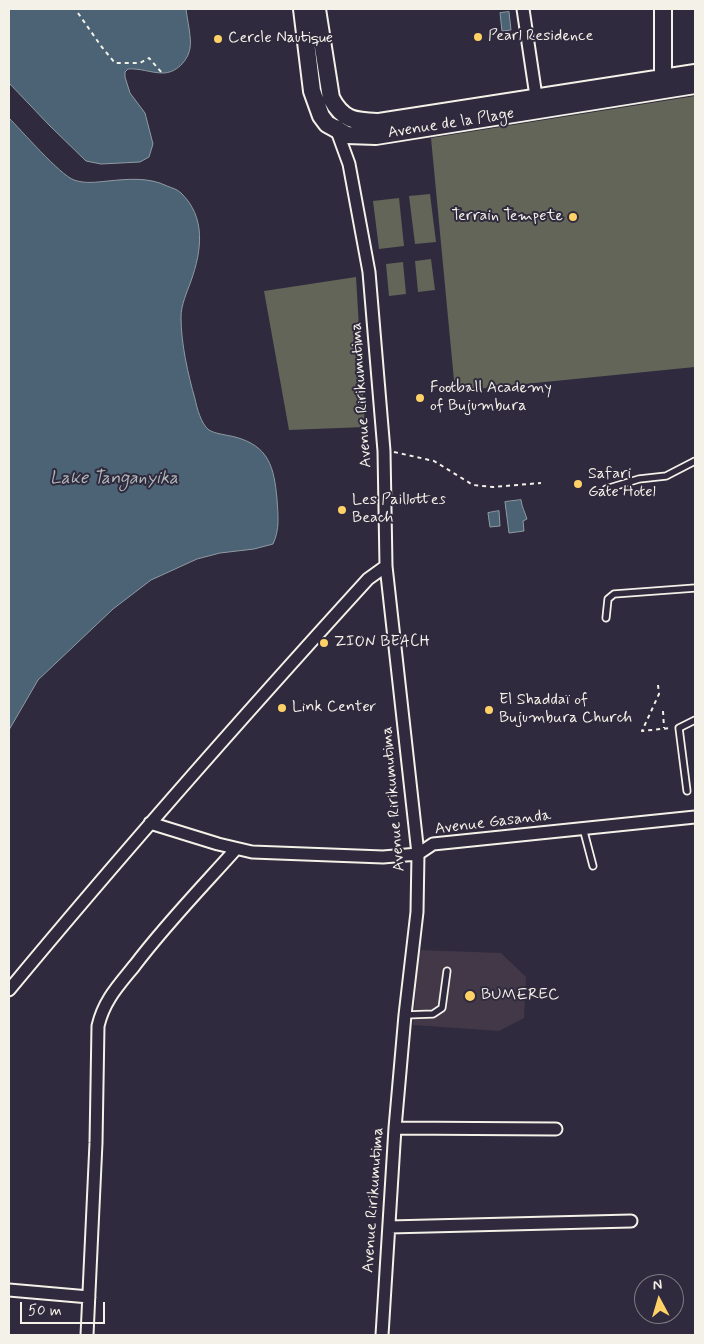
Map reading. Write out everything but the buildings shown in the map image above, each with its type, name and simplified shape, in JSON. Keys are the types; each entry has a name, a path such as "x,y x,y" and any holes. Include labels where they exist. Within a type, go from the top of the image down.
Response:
{"main road":[{"path":"302,9 312,91 316,106 327,124 337,131"},
{"path":"317,9 331,98 342,115"},
{"path":"663,9 663,84"},
{"name":"Avenue de la Plage","path":"337,131 347,135 376,136 537,104 663,84 695,73"},
{"name":"Avenue de la Plage","path":"663,84 695,85"},
{"name":"Avenue de la Plage","path":"342,115 352,119 379,122 537,104"}],"street":[{"path":"523,9 537,104"},
{"path":"337,131 342,115"},
{"name":"Avenue Ririkumutima","path":"337,131 349,164 367,263 384,450 386,566 418,854 417,912 405,1014 395,1128 382,1335"},
{"path":"9,990 150,823 279,676 368,579 386,566"},
{"name":"Avenue Gasanda","path":"150,823 252,852 383,857 418,854 433,844 695,817"},
{"path":"87,1335 96,1143 98,1026 103,1008 158,935 236,849"},
{"path":"395,1128 556,1129"},
{"path":"389,1227 631,1221"},
{"path":"9,1290 89,1297"}],"lane":[{"path":"606,490 639,479 666,476 695,461"},
{"path":"606,618 608,599 614,594 695,588"},
{"path":"687,790 679,728 695,720"},
{"path":"583,828 593,866"},
{"path":"405,1014 433,1014 442,1008 447,971"}],"path":[{"path":"78,12 115,63 140,63 149,58 162,73"},
{"path":"384,450 434,461 473,485 493,487 541,483"},
{"path":"658,685 659,694 642,731 679,728"},
{"path":"663,711 664,728"}],"shaded area":[{"name":"BUMEREC","path":"419,950 501,953 526,977 524,1018 499,1031 413,1025"}],"green space":[{"path":"695,96 695,367 455,391 431,138"},
{"path":"430,194 436,242 415,244 409,196"},
{"path":"399,198 404,246 379,249 373,201"},
{"path":"431,259 435,290 418,292 415,261"},
{"path":"403,262 406,294 389,296 386,264"},
{"path":"356,277 365,427 289,430 264,291"}],"water":[{"path":"9,9 186,9 190,44 189,53 184,62 177,69 168,72 159,73 128,69 125,72 130,93 145,113 153,144 149,157 140,162 101,164 86,161 9,83"},
{"path":"509,12 511,30 502,31 500,13"},
{"name":"Lake Tanganyika","path":"9,118 50,161 74,180 87,182 131,179 153,181 178,190 189,202 195,213 200,234 198,258 184,299 181,327 185,359 197,407 202,420 209,430 246,441 255,446 268,459 274,477 278,527 273,544 197,559 151,580 113,609 38,680 9,730"},
{"path":"521,500 527,519 523,521 524,531 509,533 505,502"},
{"path":"499,511 500,526 490,527 488,513"}],"place":[{"name":"Pearl Residence","path":"478,37"},
{"name":"Cercle Nautique","path":"218,39"},
{"name":"Terrain Tempete","path":"573,217"},
{"name":"Football Academy of Bujumbura","path":"420,398"},
{"name":"Safari Gate Hotel","path":"578,484"},
{"name":"Les Paillottes Beach","path":"342,510"},
{"name":"ZION BEACH","path":"324,643"},
{"name":"Link Center","path":"282,708"},
{"name":"El Shaddaï of Bujumbura Church","path":"489,710"},
{"name":"BUMEREC","path":"470,996"}]}
